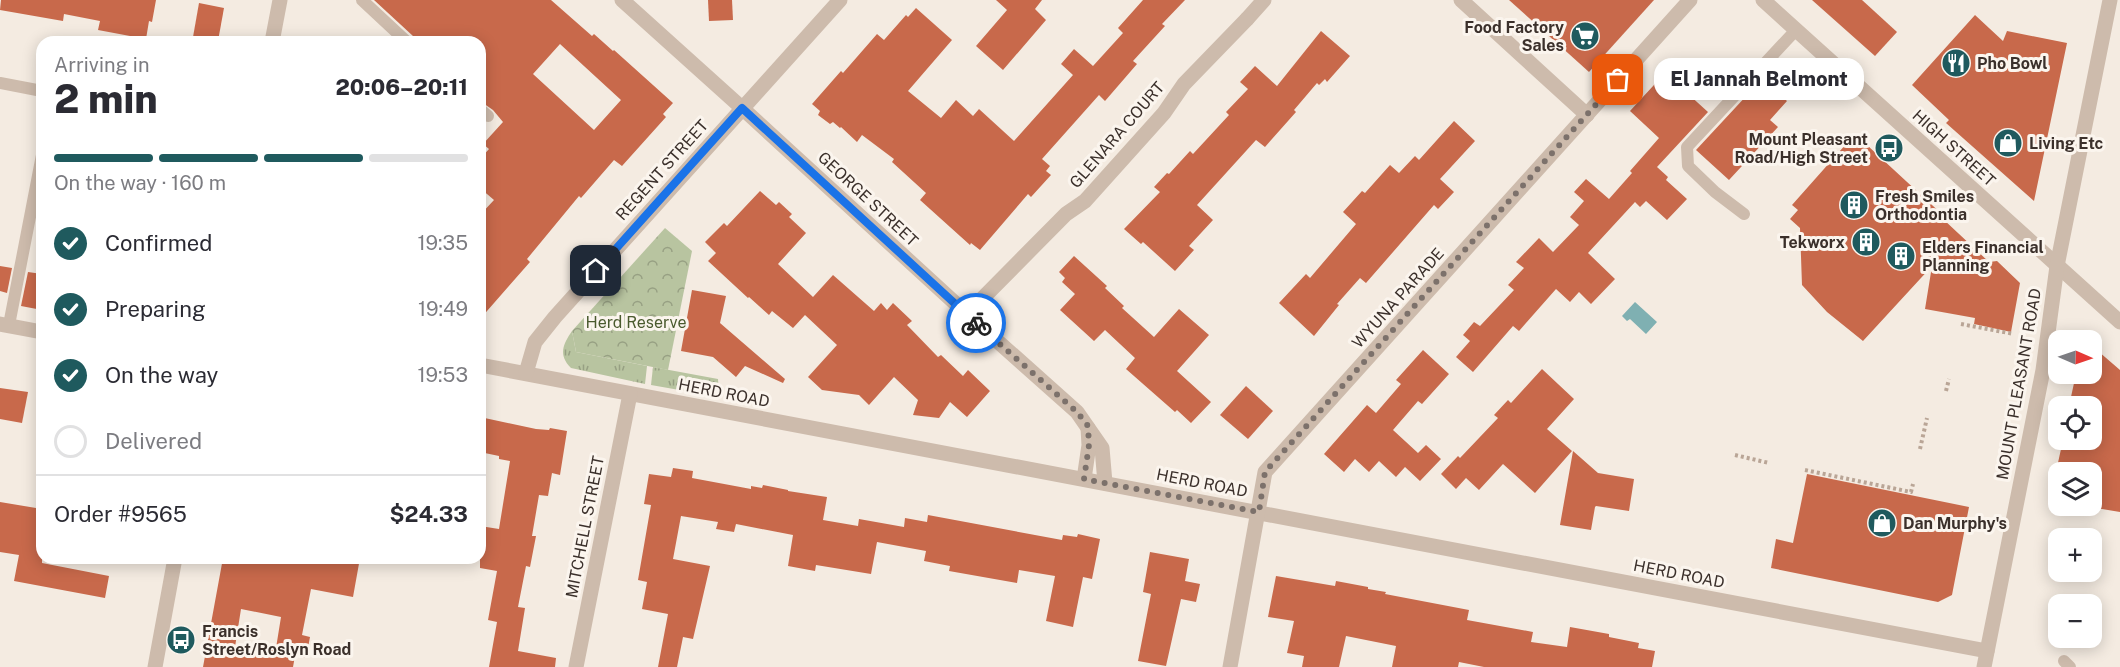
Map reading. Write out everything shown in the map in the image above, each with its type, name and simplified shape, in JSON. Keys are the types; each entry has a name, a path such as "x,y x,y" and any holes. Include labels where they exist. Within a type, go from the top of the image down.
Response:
{"street":[{"path":"273,36 280,0"},
{"name":"GEORGE STREET","path":"622,0 1077,412 1102,448 1105,483"},
{"name":"REGENT STREET","path":"526,373 535,342 555,317 840,0"},
{"name":"GLENARA COURT","path":"967,314 1066,214 1085,201 1164,113 1184,84 1264,0"},
{"path":"1461,0 1587,115"},
{"name":"WYUNA PARADE","path":"1230,667 1265,472 1690,0"},
{"name":"HIGH STREET","path":"1763,0 2120,322"},
{"name":"MOUNT PLEASANT ROAD","path":"1984,667 2043,370 2057,266 2110,0"},
{"path":"4,324 36,331"},
{"name":"HERD ROAD","path":"486,366 1987,651"},
{"name":"MITCHELL STREET","path":"576,667 630,394"},
{"path":"1084,479 1089,445 1088,426"},
{"path":"155,667 174,564"}],"lane":[{"path":"362,0 401,36"},
{"path":"1744,214 1715,192 1688,166 1687,147 1796,30"},
{"path":"0,83 36,90"},
{"path":"4,324 36,182"}],"path":[{"path":"1961,324 2014,334"},
{"path":"1946,392 1949,379"},
{"path":"1920,449 1927,418"},
{"path":"1735,455 1769,462"},
{"path":"1805,470 1911,492 1913,484"}],"green space":[{"name":"Herd Reserve","path":"665,228 692,251 668,370 576,352 572,331"},
{"path":"572,331 576,352 647,366 645,384 571,368 564,359 563,350"},
{"path":"653,367 718,379 719,397 651,385"}],"water":[{"path":"1635,302 1657,322 1646,334 1630,319 1627,321 1622,316"}],"building":[{"path":"1,0 156,0 146,36 130,36 98,30 100,21 64,14 63,21 0,10"},
{"path":"374,0 551,0 592,36 594,34 614,50 673,103 663,114 666,117 622,166 614,160 581,198 579,196 527,259 530,262 486,312 486,209 494,200 486,193 486,152 489,149 486,146 486,141 503,122 486,105 486,36 413,36","holes":["560,44 621,100 594,130 533,74"]},
{"path":"708,0 732,0 733,20 709,21"},
{"path":"996,0 1042,0 1035,9 1046,20 1003,70 976,46 1007,10"},
{"path":"1143,0 1185,0 1162,24 1165,26 1133,61 1137,64 1105,101 1099,95 1042,159 1050,166 1046,171 1051,175 1031,197 1028,194 980,250 971,243 970,245 920,200 926,193 892,162 894,159 862,135 857,142 841,127 833,122 830,124 818,115 820,111 812,104 877,34 884,40 906,15 908,17 916,8 952,40 908,91 941,118 956,100 973,116 979,109 1014,141 1073,75 1061,64 1074,49 1093,66 1123,33 1118,28"},
{"name":"Food Factory Sales","path":"1509,0 1654,0 1589,72"},
{"path":"1812,0 1862,0 1897,32 1875,56"},
{"path":"199,3 224,8 219,36 193,36"},
{"path":"1975,15 2003,41 2007,31 2067,43 2034,201 1946,123 1949,120 1912,85"},
{"path":"1321,31 1350,56 1327,82 1325,79 1319,85 1317,83 1294,110 1296,112 1265,147 1256,140 1197,205 1213,220 1189,246 1194,250 1175,271 1143,242 1141,244 1124,229 1160,192 1154,187 1190,151 1193,154 1229,115 1226,112 1248,89 1240,82 1255,66 1277,86"},
{"path":"1665,73 1708,112 1657,167 1668,177 1666,180 1687,199 1667,220 1646,201 1640,207 1635,202 1588,253 1615,279 1591,304 1579,292 1570,302 1556,289 1519,331 1513,326 1473,372 1456,357 1470,341 1463,335 1474,322 1480,326 1514,290 1508,285 1524,268 1516,262 1539,238 1553,252 1579,225 1570,217 1584,201 1574,192 1586,179 1609,199 1659,138 1630,111"},
{"path":"1762,79 1787,101 1770,120 1778,127 1729,180 1696,150"},
{"path":"1454,121 1475,141 1440,179 1454,192 1438,209 1434,205 1366,283 1360,278 1337,304 1339,305 1314,336 1279,303 1306,274 1310,278 1356,224 1343,212 1362,191 1365,193 1390,165 1399,173 1415,156 1419,160"},
{"path":"1855,134 1945,217 1943,219 1989,262 1997,261 2020,283 2011,332 1974,324 1975,318 1925,309 1932,266 1863,341 1827,312 1802,285 1800,228 1790,219 1798,210 1792,205"},
{"path":"760,191 776,205 779,202 792,214 789,217 806,233 778,264 813,297 833,275 874,311 881,303 887,310 893,303 912,321 907,325 938,357 941,355 963,376 968,370 990,391 967,417 950,402 939,418 913,415 918,400 894,377 869,405 859,395 822,390 808,377 837,345 805,315 793,328 772,311 769,315 708,261 716,253 705,242 724,223 727,226"},
{"path":"1074,256 1107,286 1105,288 1124,306 1122,308 1154,337 1179,309 1209,335 1177,371 1211,402 1191,423 1126,369 1135,358 1105,330 1094,341 1060,310 1075,294 1062,282 1065,278 1059,272"},
{"path":"0,266 12,268 7,293 0,291"},
{"path":"28,272 36,273 36,309 21,306"},
{"path":"692,290 726,296 720,323 785,379 783,383 745,366 736,377 713,357 681,351"},
{"path":"1423,350 1449,374 1422,404 1418,401 1393,430 1418,453 1426,445 1441,459 1420,481 1405,467 1396,477 1379,461 1369,472 1355,459 1344,472 1324,454 1367,405 1376,413 1401,384 1396,380"},
{"path":"2102,354 2120,370 2120,512 2102,509 2102,462 2058,462 2061,450 2102,450 2102,396 2071,396 2074,384 2102,384"},
{"path":"1542,369 1574,399 1547,429 1572,451 1535,493 1503,464 1479,490 1466,478 1456,489 1441,474 1458,456 1460,458 1498,418 1494,415 1508,400 1511,403"},
{"path":"1246,386 1273,411 1248,439 1220,415"},
{"path":"0,388 28,392 22,423 0,419"},
{"path":"486,418 536,429 549,430 550,428 567,431 560,475 552,473 548,496 539,495 532,536 536,536 530,567 526,566 518,607 525,608 518,651 556,658 555,667 489,667 497,622 488,620 497,571 480,568 480,564 486,564 486,527 499,529 510,461 499,459 499,456 486,453"},
{"path":"1573,451 1598,473 1634,479 1629,511 1596,506 1591,530 1560,525"},
{"path":"673,468 693,471 692,478 751,489 751,486 762,488 763,485 827,497 823,520 858,526 859,519 904,527 905,518 927,522 928,515 1062,540 1063,535 1077,537 1078,534 1100,539 1092,579 1083,577 1073,627 1046,621 1055,576 1019,570 1017,583 949,571 950,566 924,561 926,551 877,542 871,574 816,565 815,571 788,566 793,535 736,524 734,532 716,529 718,522 681,516 673,559 710,566 693,639 683,637 677,667 658,667 668,614 642,609 647,582 638,580 651,505 644,504 649,474 671,477"},
{"name":"Dan Murphy's","path":"1807,474 1969,507 1952,595 1938,602 1771,568 1776,539 1793,543"},
{"path":"0,502 36,508 36,564 47,564 109,576 105,598 14,581 19,555 0,552"},
{"path":"1150,552 1189,559 1185,581 1200,584 1196,602 1181,599 1166,666 1138,661 1151,594 1143,592"},
{"path":"222,564 359,564 353,597 311,589 302,635 310,637 306,658 295,656 293,667 203,667","holes":["241,609 281,617 276,648 235,647"]},
{"path":"1276,576 1335,586 1336,581 1368,587 1368,589 1386,592 1385,594 1469,610 1467,620 1533,632 1531,642 1567,647 1570,627 1609,634 1609,637 1639,643 1638,648 1655,651 1652,667 1484,667 1459,662 1458,667 1392,667 1396,646 1346,636 1339,667 1302,667 1304,656 1287,653 1294,621 1268,617"}],"way so far":[{"path":"976,323 1077,412 1088,426 1089,445 1084,479 1259,512 1265,472 1618,80"}],"place":[{"name":"Food Factory Sales","path":"1585,36"},
{"name":"Pho Bowl","path":"1956,63"},
{"name":"El Jannah Belmont","path":"1618,80"},
{"name":"Living Etc","path":"2008,143"},
{"name":"Mount Pleasant Road/High Street","path":"1889,148"},
{"name":"Fresh Smiles Orthodontia","path":"1854,205"},
{"name":"Tekworx","path":"1866,242"},
{"name":"Elders Financial Planning","path":"1901,256"},
{"name":"Dan Murphy's","path":"1882,523"},
{"name":"Francis Street/Roslyn Road","path":"181,640"}],"route":[{"path":"596,271 742,108 976,323"}]}
